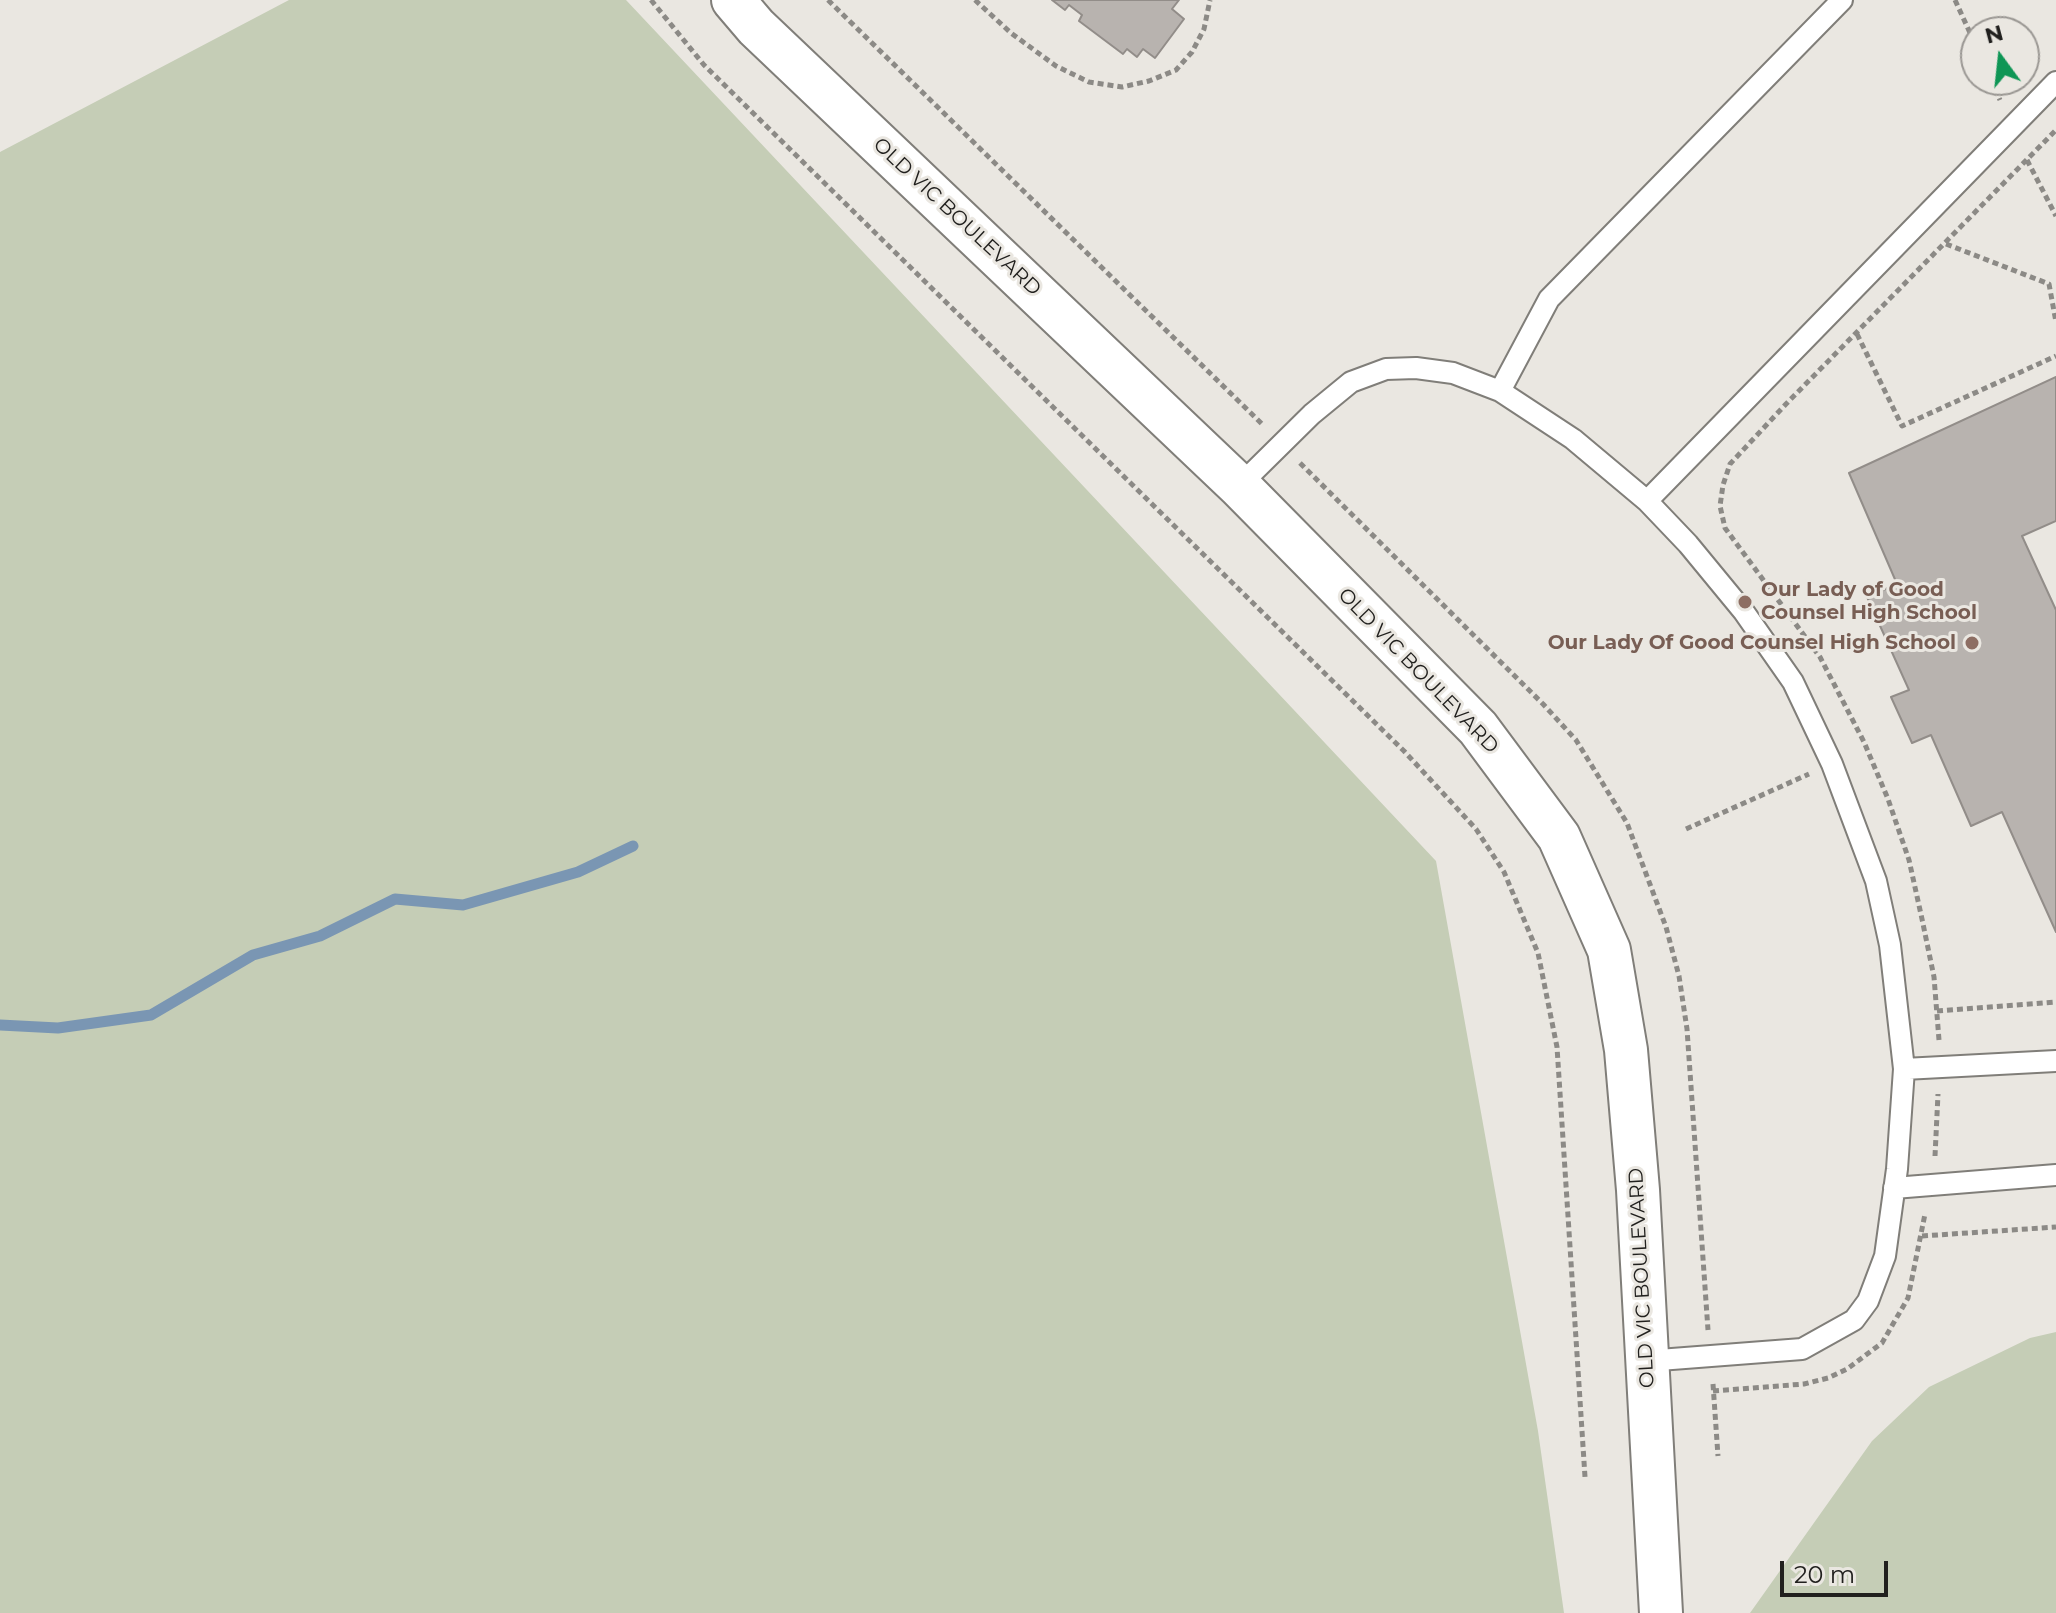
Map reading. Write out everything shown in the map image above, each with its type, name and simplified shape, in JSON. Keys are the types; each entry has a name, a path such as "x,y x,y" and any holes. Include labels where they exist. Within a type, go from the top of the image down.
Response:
{"street":[{"name":"OLD VIC BOULEVARD","path":"733,0 756,27 1239,486 1478,728 1559,837 1609,950 1624,1038 1638,1190 1661,1613"}],"lane":[{"path":"1500,391 1549,299 1842,0"},
{"path":"1647,501 2056,82"},
{"path":"1239,486 1312,414 1351,382 1375,373 1416,368 1441,371 1500,391 1573,439 1647,501 1744,612 1793,682 1832,764 1876,881 1890,945 1904,1069 1885,1256 1868,1301 1854,1320 1802,1349 1646,1361"},
{"path":"1904,1069 2056,1061"},
{"path":"1894,1188 2056,1175"}],"path":[{"path":"651,0 704,65 1404,751 1476,829 1504,872 1538,953 1557,1047 1585,1477"},
{"path":"975,0 1011,33 1056,66 1089,82 1122,87 1176,70 1192,52 1204,29 1210,0"},
{"path":"1713,1391 1804,1384 1847,1369 1882,1343 1908,1298 1937,1146 1938,1066 1934,977 1909,860 1867,749 1820,657 1725,528 1720,506 1730,464 2056,130"},
{"path":"1946,244 2053,283 2056,322"},
{"path":"1857,334 1902,426 2056,356"},
{"path":"1686,829 1867,749"},
{"path":"1937,1011 2056,1002"},
{"path":"1922,1236 2056,1227"}],"green space":[{"path":"289,0 626,0 1436,861 1538,1431 1564,1613 0,1613 0,152"},
{"path":"2056,1332 2056,1613 1750,1613 1872,1441 1929,1387 2030,1338"}],"building":[{"path":"1052,0 1179,0 1172,9 1184,19 1155,58 1143,49 1137,57 1127,49 1123,54 1079,21 1082,15 1069,5 1065,10"},
{"name":"Our Lady Of Good Counsel High School","path":"2056,377 2056,521 2022,536 2056,610 2056,932 2002,812 1971,826 1931,735 1912,743 1891,697 1909,690 1867,597 1897,584 1849,473"}],"waterway":[{"path":"0,1025 58,1028 151,1015 253,955 320,936 395,899 463,905 578,872 633,846"}],"place":[{"name":"Our Lady of Good Counsel High School","path":"1745,602"},
{"name":"Our Lady Of Good Counsel High School","path":"1972,643"}]}
